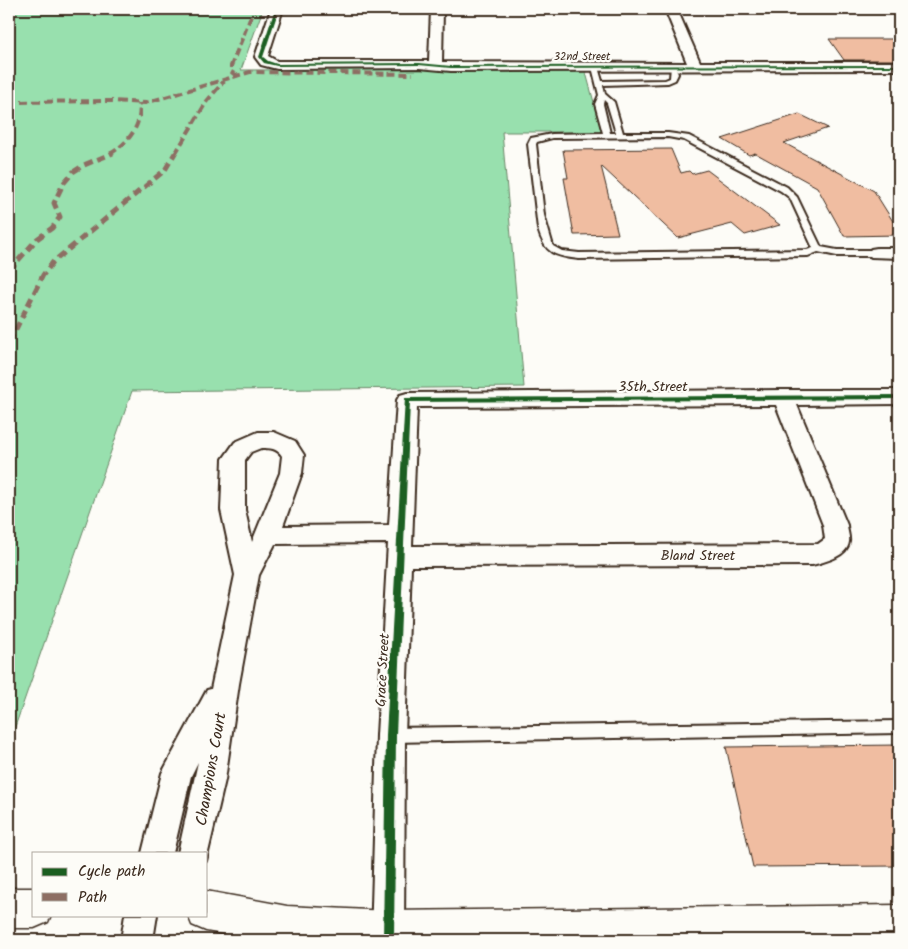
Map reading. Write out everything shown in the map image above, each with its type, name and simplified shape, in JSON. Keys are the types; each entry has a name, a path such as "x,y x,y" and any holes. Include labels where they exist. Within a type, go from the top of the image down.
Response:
{"main road":[{"path":"9,908 32,908"},
{"path":"208,911 287,926 388,936 899,925"}],"street":[{"name":"32nd Street","path":"277,9 262,57 266,62 276,65 451,67 899,66"},
{"path":"435,66 437,9"},
{"path":"671,9 695,66"},
{"path":"877,253 899,252"},
{"name":"Bland Street","path":"400,545 812,555 826,552 837,542 835,525 783,397"},
{"name":"35th Street","path":"407,400 899,397"},
{"name":"Grace Street","path":"388,936 391,735 407,400"},
{"name":"Champions Court","path":"194,852 210,780 224,684 242,608 247,575 268,535 291,473 293,455 287,446 274,440 258,440 243,447 234,459 233,510 247,575"},
{"path":"268,535 400,545"},
{"name":"Champions Court","path":"157,852 178,772 224,684"},
{"path":"137,940 141,916"}],"lane":[{"path":"599,82 666,82 673,79 675,74 673,66"},
{"path":"595,67 602,95 610,102 620,135"},
{"path":"602,95 598,104 607,135"},
{"path":"603,122 616,122"},
{"path":"817,249 817,244 793,197 784,189 686,138 668,135 542,137 534,140 532,144 544,239 555,251 573,255 598,256 808,253 817,249 837,253 877,253"},
{"path":"391,735 899,727"}],"green space":[{"path":"9,9 263,9 241,70 585,69 602,132 502,132 524,387 132,391 9,744"}],"building":[{"path":"829,39 899,39 899,60 844,60"},
{"path":"799,114 828,128 784,143 874,191 899,231 899,235 844,236 817,187 755,153 749,155 722,139"},
{"path":"671,149 681,173 689,171 692,174 707,170 780,225 745,235 732,224 678,238 601,166 618,234 574,235 564,178 568,178 563,150"},
{"path":"899,745 899,866 753,867 726,747"}],"marked path":[{"path":"238,76 231,72 231,66 254,9"},
{"path":"9,102 111,101 145,103 250,72 413,74"},
{"path":"9,343 43,275 53,262 165,170 207,101 224,81"},
{"path":"9,271 37,239 52,228 60,217 54,203 60,188 69,176 84,165 112,153 126,142 136,127 139,118 139,103"}],"cycle path":[{"path":"277,9 261,57 266,62 277,65 419,64 451,67 899,66"},
{"path":"388,940 391,735 407,400 899,397"}]}
